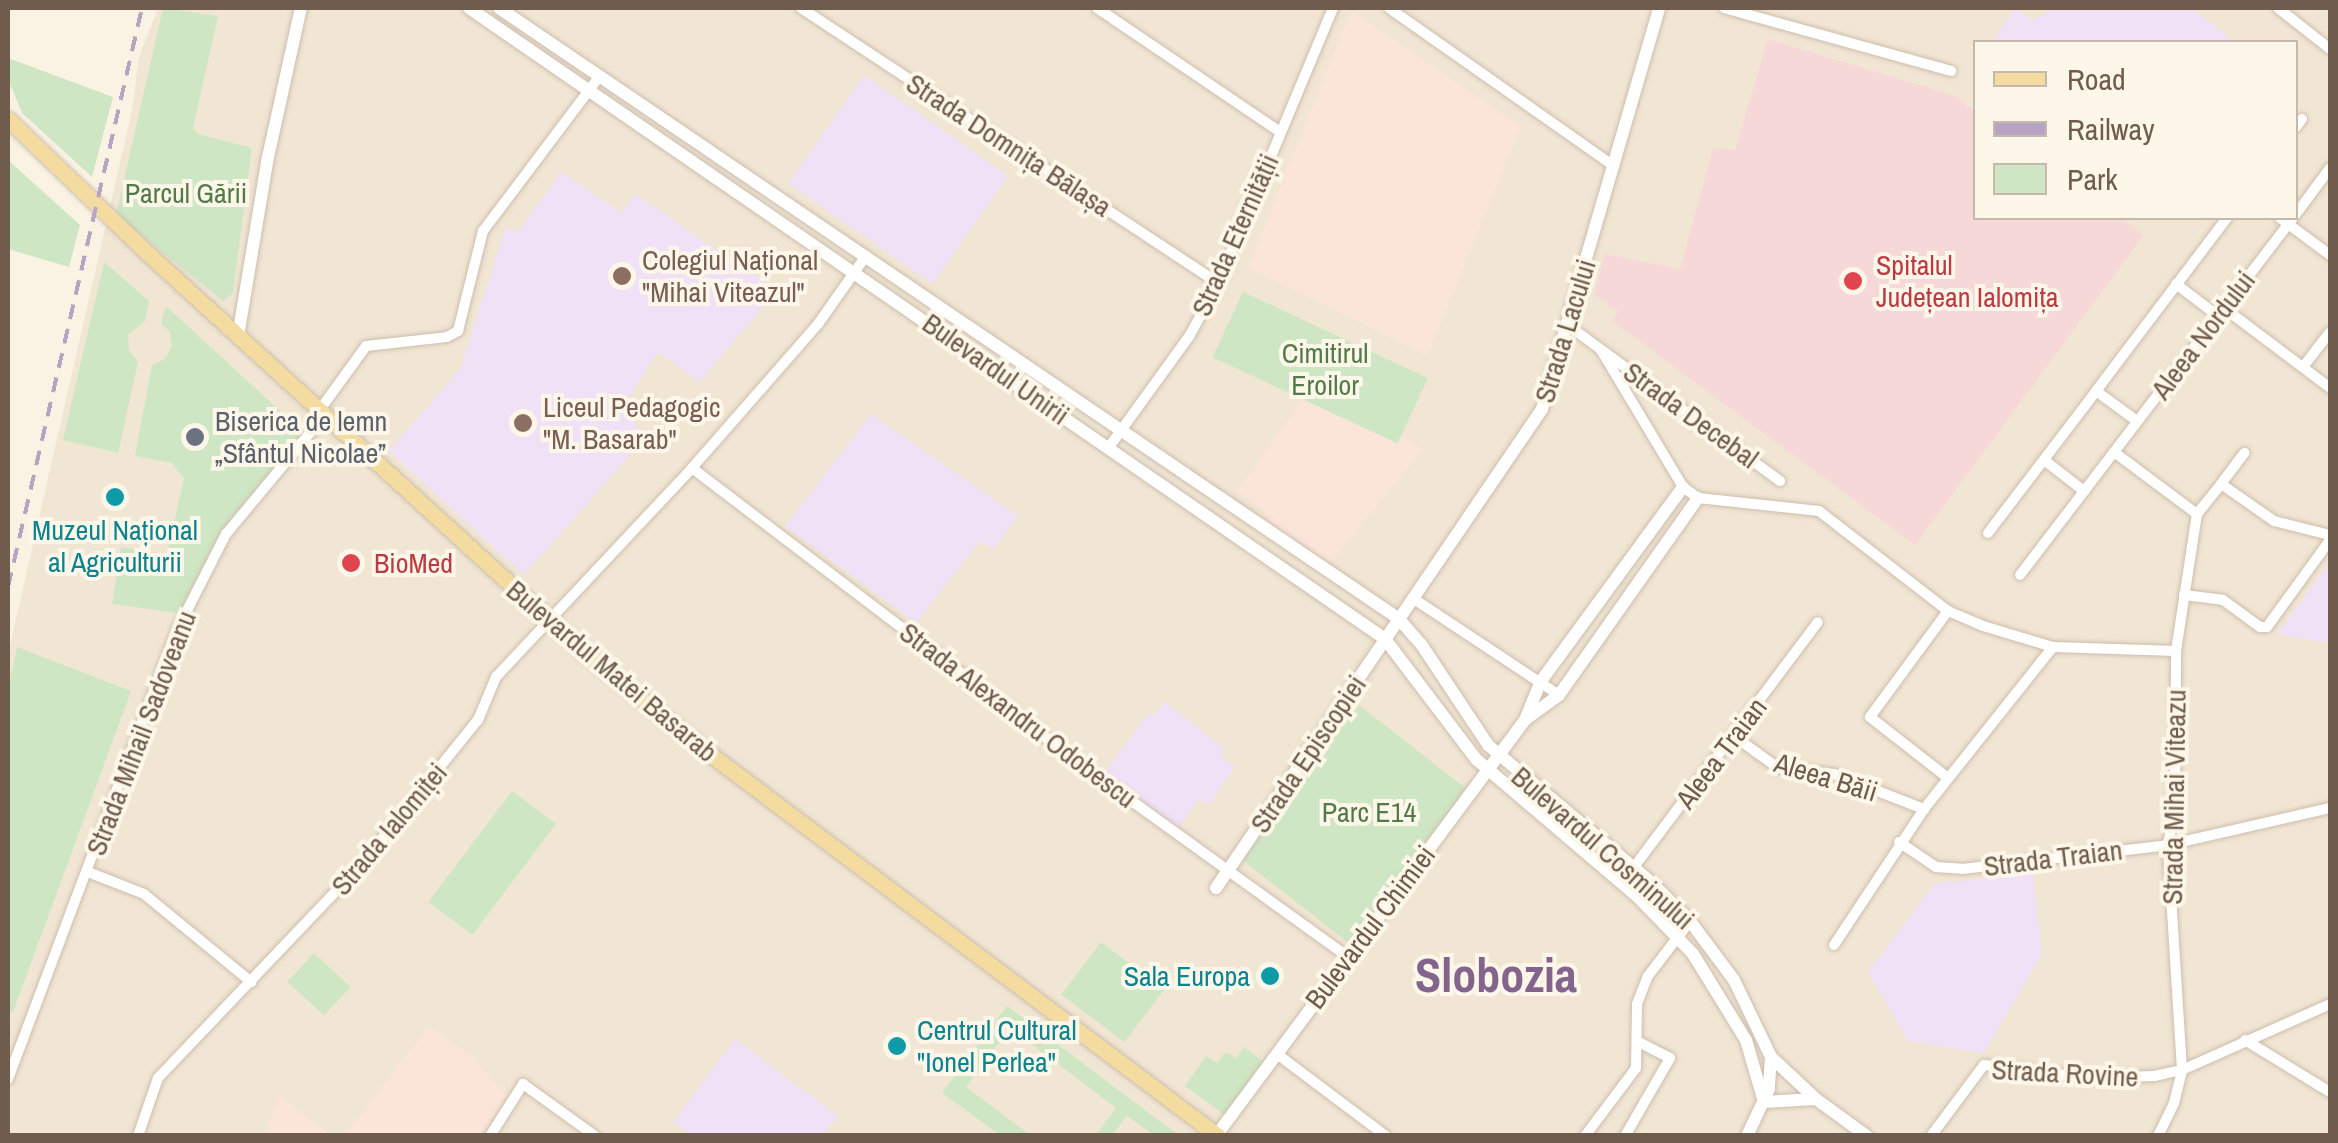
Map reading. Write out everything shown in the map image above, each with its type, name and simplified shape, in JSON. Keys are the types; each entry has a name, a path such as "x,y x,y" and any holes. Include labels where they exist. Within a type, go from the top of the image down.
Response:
{"main road":[{"path":"8,107 91,200"},
{"name":"Bulevardul Matei Basarab","path":"8,119 546,620 669,722 1217,1135"},
{"name":"Bulevardul Matei Basarab","path":"8,134 48,159"}],"street":[{"path":"238,336 266,162 301,8"},
{"name":"Bulevardul Unirii","path":"469,8 1385,639 1487,769"},
{"name":"Bulevardul Unirii","path":"500,8 1399,620 1421,644 1498,756"},
{"name":"Strada Domnița Bălașa","path":"801,8 1218,283"},
{"path":"1097,8 1280,132"},
{"name":"Strada Eternității","path":"1109,447 1190,335 1218,283 1333,8"},
{"path":"1389,8 1614,166"},
{"name":"Strada Lacului","path":"1399,620 1529,433 1555,376 1659,8"},
{"path":"1724,8 1951,71"},
{"path":"2278,8 2330,49"},
{"path":"590,90 600,76"},
{"name":"Strada Mihail Sadoveanu","path":"8,1080 176,630 226,534 322,414 366,346 446,337 458,331 483,231 590,90"},
{"name":"Aleea Nordului","path":"2298,207 2330,168"},
{"path":"1988,533 2225,220"},
{"name":"Aleea Nordului","path":"2020,575 2288,220"},
{"path":"2291,220 2330,255"},
{"name":"Strada Ialomiței","path":"138,1136 153,1088 210,1022 336,892 461,743 478,720 496,677 692,468 818,324 866,256"},
{"path":"2176,284 2330,388"},
{"name":"Strada Decebal","path":"1569,326 1780,481"},
{"path":"2303,368 2330,332"},
{"name":"Strada Decebal","path":"1601,350 1683,487 1698,498 1819,511 1948,610 2053,647 2176,651"},
{"path":"2096,390 2137,421"},
{"path":"2114,452 2197,514 2244,453"},
{"path":"2044,460 2084,491"},
{"name":"Strada Alexandru Odobescu","path":"692,468 1348,958"},
{"path":"2184,595 2223,600 2260,626 2268,626 2330,538 2274,521 2221,484"},
{"name":"Bulevardul Chimiei","path":"1217,1135 1526,720 1542,681 1683,487"},
{"name":"Bulevardul Chimiei","path":"1526,720 1560,695 1698,498"},
{"name":"Strada Mihai Viteazu","path":"2158,1136 2174,1103 2182,1070 2168,844 2175,806 2176,651 2197,514"},
{"path":"1414,598 1560,695"},
{"path":"1948,610 1870,717 1948,778"},
{"name":"Strada Episcopiei","path":"1216,888 1399,620"},
{"name":"Aleea Traian","path":"1622,883 1818,622"},
{"path":"1834,945 1899,842 2053,647"},
{"name":"Aleea Băii","path":"1734,736 1778,768 1834,774 1924,808"},
{"name":"Bulevardul Cosminului","path":"1498,756 1634,868 1690,921 1734,980 1771,1057"},
{"name":"Bulevardul Cosminului","path":"1487,769 1622,883 1678,936 1731,1008 1754,1059 1764,1102"},
{"name":"Strada Traian","path":"1899,842 1924,860 1948,869 2168,844 2330,808"},
{"path":"88,872 144,894 251,982"},
{"path":"1585,1136 1636,1068 1638,1004 1648,976 1690,921"},
{"name":"Strada Rovine","path":"1931,1136 1984,1065 2122,1080 2182,1070 2330,1004"},
{"path":"1625,1136 1670,1058 1637,1040"},
{"path":"2246,1040 2330,1092"},
{"path":"1277,1054 1386,1136"},
{"path":"1771,1057 1816,1099 1868,1136"},
{"path":"1747,1136 1764,1102 1771,1057"},
{"path":"490,1136 523,1084 595,1136"},
{"path":"1764,1102 1816,1099"}],"shaded area":[{"path":"158,8 2330,8 2330,1135 8,1136 8,654 132,110 139,57"},
{"path":"2015,8 2032,20 2055,8 2191,8 2232,40 1992,40"},
{"path":"1351,11 1521,126 1428,356 1248,268"},
{"name":"Spitalul Județean Ialomița","path":"1768,39 1955,96 1973,110 1973,220 2124,220 2144,235 1915,545 1612,321 1618,311 1594,294 1605,254 1680,269 1713,148 1735,150"},
{"path":"864,75 1008,176 932,284 788,183"},
{"path":"561,172 622,213 635,194 777,291 699,382 658,352 620,411 647,436 524,575 389,451 460,369 506,227 517,233"},
{"path":"1303,399 1398,442 1402,436 1423,450 1330,563 1261,519 1266,512 1237,491"},
{"path":"871,414 1018,516 993,549 980,541 916,623 785,526"},
{"path":"2330,562 2330,643 2277,634"},
{"path":"1165,702 1225,749 1220,756 1235,767 1209,805 1199,799 1179,828 1104,773 1149,713 1154,716"},
{"path":"2033,874 2042,954 1984,1053 1908,1041 1868,972 1935,883"},
{"path":"429,1026 473,1057 507,1096 482,1135 345,1135"},
{"path":"735,1039 838,1116 823,1135 691,1135 673,1122"},
{"path":"279,1095 330,1135 265,1135"}],"green space":[{"name":"Parcul Gării","path":"163,8 218,16 193,128 198,134 252,148 233,293 223,301 116,215"},
{"path":"8,58 113,97 92,177 22,113 8,79"},
{"path":"8,160 80,225 69,267 8,249"},
{"path":"104,262 149,301 145,321 128,335 129,350 138,362 118,453 63,440"},
{"name":"Cimitirul Eroilor","path":"1243,292 1428,378 1397,443 1213,357"},
{"path":"166,306 306,435 250,501 185,614 112,604 121,547 167,555 184,478 172,463 135,456 152,365 165,359 172,346 170,332 161,324"},
{"path":"17,647 131,691 13,1012 8,1011 8,690"},
{"name":"Parc E14","path":"1359,705 1471,792 1351,945 1240,858"},
{"path":"512,791 556,824 472,935 428,902"},
{"path":"1101,942 1164,990 1124,1042 1061,995"},
{"path":"314,953 351,987 324,1016 287,982"},
{"path":"1007,1006 1179,1135 1154,1135 1127,1116 1112,1135 1096,1135 1116,1108 1010,1028 966,1087 1030,1135 1000,1135 942,1093"},
{"path":"1244,1047 1268,1065 1229,1118 1185,1086 1206,1056 1217,1063 1226,1052 1236,1058"}],"railway":[{"path":"8,587 142,8"}],"place":[{"name":"Colegiul Național \"Mihai Viteazul\"","path":"622,276"},
{"name":"Spitalul Județean Ialomița","path":"1853,281"},
{"name":"Liceul Pedagogic \"M. Basarab\"","path":"523,423"},
{"name":"Biserica de lemn „Sfântul Nicolae”","path":"195,437"},
{"name":"Muzeul Național al Agriculturii","path":"115,497"},
{"name":"BioMed","path":"351,563"},
{"name":"Sala Europa","path":"1270,976"},
{"name":"Centrul Cultural \"Ionel Perlea\"","path":"897,1046"}],"district":[{"name":"Slobozia","path":"1496,975"}]}
